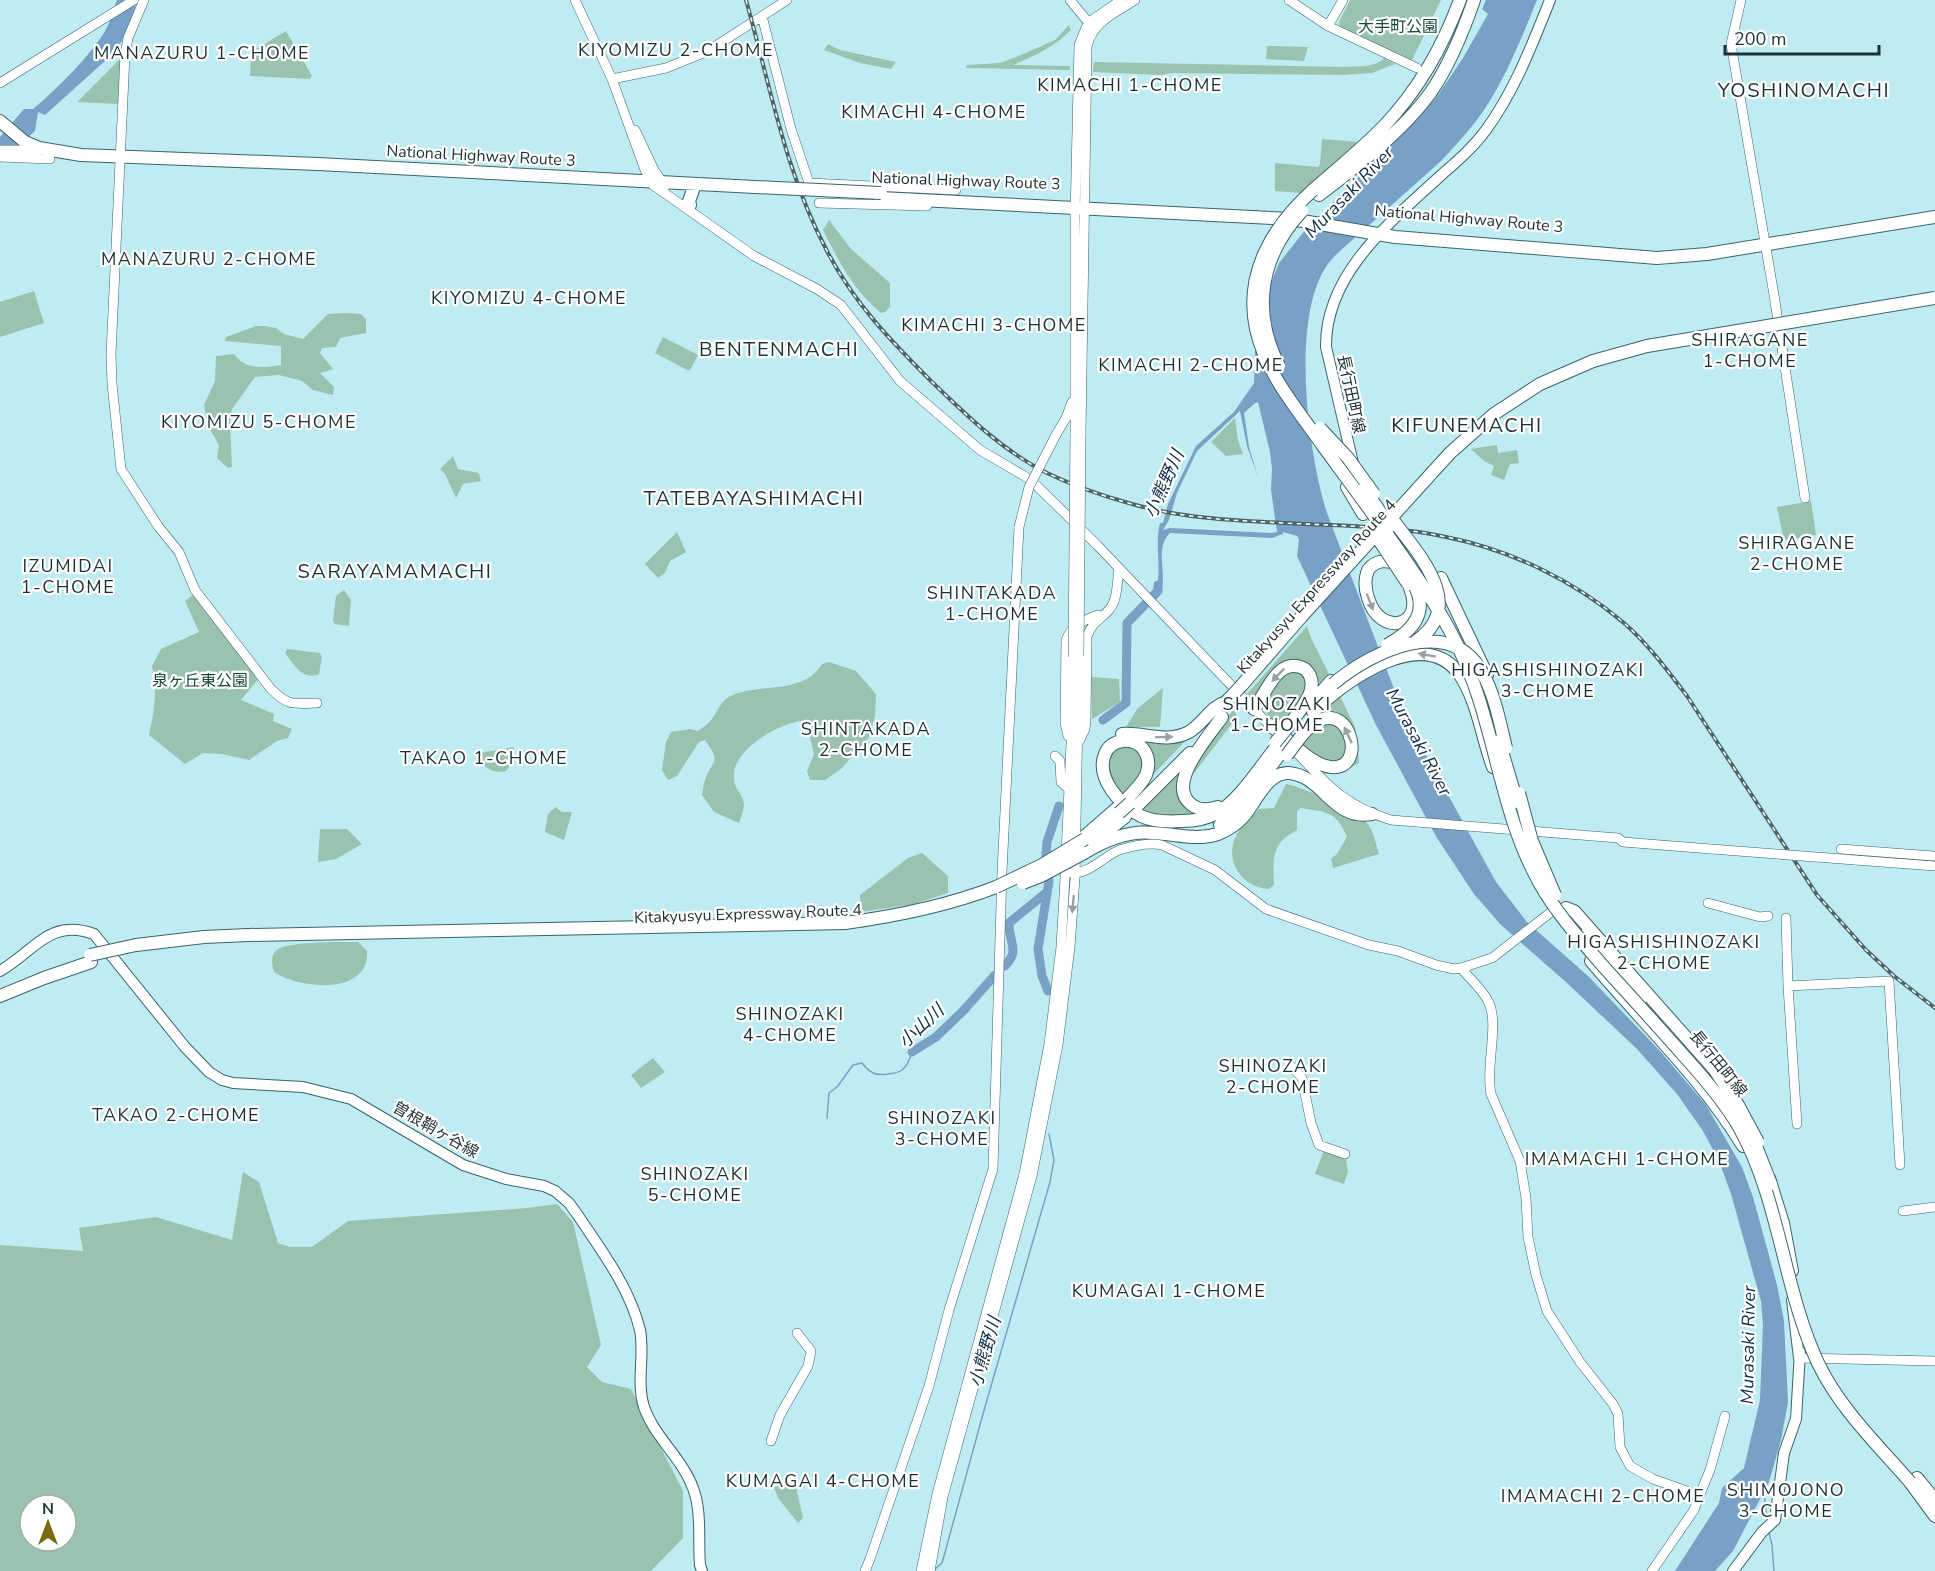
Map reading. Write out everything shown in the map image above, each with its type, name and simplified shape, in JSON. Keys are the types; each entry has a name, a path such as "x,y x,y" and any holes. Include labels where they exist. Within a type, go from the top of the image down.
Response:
{"highway":[{"path":"1385,125 1409,90 1434,46 1452,0"},
{"path":"1437,600 1412,572 1404,567 1390,562 1379,562 1371,567 1366,576 1365,587 1368,601 1376,615 1387,622 1399,623 1408,617 1413,607 1411,590 1364,514 1288,397 1270,366 1257,330 1253,302 1256,278 1271,238 1288,214 1385,125 1405,102 1431,64 1464,0"},
{"path":"1464,0 1446,51 1411,105 1378,143 1296,218 1273,253 1265,279 1263,303 1265,328 1277,363 1296,394 1420,568 1462,636 1478,672 1530,842 1556,907 1599,951 1723,1089 1746,1124 1809,1318 1826,1361 1846,1396 1935,1500"},
{"path":"1319,195 1397,130 1422,103 1454,50 1474,0"},
{"name":"National Highway Route 3","path":"3,128 13,150 48,154 651,182 1301,216 1376,231 1657,258 1689,256 1935,209"},
{"name":"National Highway Route 3","path":"651,182 693,190 755,189"},
{"path":"690,206 689,201 693,190"},
{"name":"National Highway Route 3","path":"1764,241 1935,217"},
{"name":"Kitakyusyu Expressway Route 4","path":"0,988 40,972 90,959 204,937 846,929 924,917 1023,883 1085,844 1125,808 1228,705 1450,453 1494,414 1540,384 1593,361 1647,346 1935,298"},
{"name":"Kitakyusyu Expressway Route 4","path":"1303,620 1456,456 1498,419 1542,389 1580,372 1649,352 1935,304"},
{"path":"1288,397 1413,571 1455,639 1478,697 1512,816"},
{"path":"1203,831 1221,824 1237,811 1316,698 1421,638 1433,625 1438,613 1438,592 1433,578 1348,458 1320,428"},
{"path":"1381,503 1428,560 1446,588 1489,681 1506,737 1500,757"},
{"path":"1292,733 1313,712 1352,664 1405,634 1415,623 1420,610 1419,597 1413,583 1364,514"},
{"path":"1334,686 1353,669 1373,658 1401,646 1419,642 1445,644 1463,651 1470,657 1482,671 1490,688 1532,841 1556,907"},
{"path":"1334,686 1401,656 1423,653 1454,667 1464,682 1530,866 1551,901 1586,946 1716,1093 1760,1164"},
{"path":"1254,709 1281,670 1293,665 1305,669 1312,679 1311,689 1292,733"},
{"path":"1142,823 1120,807 1101,784 1096,767 1101,748 1109,738 1122,734 1159,738 1182,735 1195,728 1217,705 1228,705"},
{"name":"Kitakyusyu Expressway Route 4","path":"1125,808 1174,770 1222,717 1228,705"},
{"path":"1222,717 1186,769 1183,782 1184,793 1192,806 1207,810 1221,806 1281,748"},
{"path":"1270,725 1311,758 1325,766 1342,765 1352,753 1348,732 1340,722 1332,719 1323,719 1292,733"},
{"path":"1125,808 1142,781 1148,769 1146,752 1135,742 1125,741 1113,744 1106,751 1103,760 1103,771 1108,783 1118,798 1140,815 1161,821 1203,819 1222,810 1258,766 1281,748"},
{"path":"1085,844 1138,832 1196,838 1215,835 1240,820 1256,800 1266,786 1281,748"},
{"path":"1108,840 1143,829 1200,825 1219,818 1234,807 1281,748"},
{"path":"1266,786 1279,775 1294,774 1308,780 1339,807 1352,814 1361,816 1372,814"},
{"path":"1189,832 1203,831 1226,824 1256,800"},
{"name":"Kitakyusyu Expressway Route 4","path":"996,891 1066,851 1085,844"},
{"path":"1556,907 1574,911 1714,1069 1748,1122 1758,1142 1760,1164 1769,1204 1804,1328 1819,1365 1846,1408 1911,1482 1935,1514"},
{"path":"1580,941 1579,947 1635,1013 1688,1070 1760,1164"},
{"name":"Kitakyusyu Expressway Route 4","path":"0,996 90,959"}],"main road":[{"name":"長行田町線","path":"1550,0 1524,66 1486,131 1460,160 1376,231 1352,268 1336,296 1328,319 1326,347 1355,471 1437,600 1469,661 1520,829 1556,907 1580,941 1620,989 1701,1078 1740,1131 1761,1176 1778,1230 1792,1298 1799,1358"},
{"name":"長行田町線","path":"1556,907 1599,948 1710,1072 1741,1115 1756,1143 1766,1165 1784,1223 1799,1301 1801,1345 1796,1419 1784,1453 1775,1520 1762,1532 1733,1571"},
{"name":"曽根鞘ヶ谷線","path":"0,971 52,933 74,929 94,934 185,1047 209,1072 222,1080 244,1084 303,1087 351,1099 463,1165 488,1174 555,1191 578,1214 633,1306 640,1332 641,1393 644,1405 651,1424 687,1475 694,1490 702,1571"}],"street":[{"path":"0,76 122,0"},
{"path":"0,83 134,0"},
{"path":"144,0 126,44 111,354 121,470 158,526 179,552 200,596 271,689 283,701 294,705 317,703"},
{"path":"575,0 612,79 651,182 684,208 704,218"},
{"path":"612,79 666,68 708,51 787,0"},
{"path":"1070,0 1091,26"},
{"path":"930,1571 943,1497 1037,1154 1058,1045 1070,947 1076,656 1079,51 1080,39 1091,26 1121,0"},
{"path":"1091,26 1135,0"},
{"path":"1289,0 1328,26 1417,68"},
{"path":"1328,26 1343,0"},
{"path":"1301,216 1375,142 1410,100 1443,49 1464,0"},
{"path":"1741,0 1731,44 1774,295 1805,498"},
{"path":"762,16 790,129 809,183 956,190"},
{"path":"626,114 641,140 651,182"},
{"path":"13,150 48,154"},
{"path":"651,182 690,206 754,256 818,288 841,305 900,381 980,450 1031,482 1119,568 1331,789 1357,808 1391,820 1618,838 1623,842 1640,844 1935,866"},
{"path":"819,203 953,207"},
{"path":"1078,433 1074,391 1080,204"},
{"path":"864,1571 874,1548 929,1386 949,1310 993,1168 1002,872 1019,527 1029,487 1065,418 1074,391"},
{"path":"1075,743 1085,729 1087,636 1093,624 1110,609 1115,598 1119,568"},
{"path":"1075,743 1065,723 1066,641 1068,633 1077,624 1106,612"},
{"path":"1055,756 1060,762 1061,783 1074,794"},
{"path":"1071,873 1089,869 1119,850 1153,843 1162,845 1215,870 1266,909 1369,945 1398,951 1436,965 1461,968 1485,961 1501,951 1556,907"},
{"path":"1841,849 1933,856"},
{"path":"921,1571 937,1494 1012,1221 1038,1110 1071,873"},
{"path":"1708,903 1760,917 1768,916"},
{"path":"1786,918 1797,1124"},
{"path":"1461,968 1488,1000 1493,1016 1489,1082 1491,1094 1520,1161 1526,1198 1528,1237 1547,1311 1580,1362 1613,1404 1618,1414 1620,1447 1630,1466 1653,1479 1695,1494 1698,1499"},
{"path":"1788,987 1888,981 1900,1165"},
{"path":"1292,1067 1302,1078 1311,1123 1319,1145 1345,1154"},
{"path":"1903,1211 1935,1208"},
{"path":"771,1440 780,1414 808,1366 812,1351 797,1333"},
{"path":"1799,1358 1935,1361"},
{"path":"1652,1571 1694,1510 1710,1470 1725,1416"}],"green space":[{"name":"大手町公園","path":"1350,0 1441,0 1411,62 1340,28 1339,22"},
{"path":"1069,25 1071,30 1057,42 1013,65 1070,66 1070,70 966,68 967,65 1000,63 1021,55 1055,40"},
{"path":"286,31 312,76 310,79 250,76 251,52"},
{"path":"828,44 840,50 896,62 891,69 860,63 824,50"},
{"path":"1267,46 1308,47 1304,61 1266,59"},
{"path":"1384,58 1395,64 1372,73 1343,75 1171,73 1162,75 1093,72 1094,62 1344,67 1371,65"},
{"path":"120,60 119,104 77,102 118,61"},
{"path":"1322,139 1361,142 1302,193 1275,191 1275,163 1318,167"},
{"path":"829,220 851,249 890,283 890,307 885,312 881,313 871,304 841,264 823,230"},
{"path":"34,291 44,323 0,337 0,302"},
{"path":"328,314 361,314 366,319 366,333 340,338 336,347 322,348 320,353 333,369 320,373 334,387 333,395 313,390 302,381 279,375 255,377 232,409 230,421 232,467 228,468 217,458 219,445 208,426 204,405 215,381 216,356 234,354 244,363 255,367 275,366 281,365 281,346 225,341 226,337 256,326 264,326 276,328 284,334 303,339"},
{"path":"663,337 698,355 690,370 655,353"},
{"path":"1235,418 1238,440 1243,454 1226,456 1211,442"},
{"path":"1497,445 1498,453 1517,450 1519,463 1510,464 1504,480 1491,475 1494,466 1484,461 1471,449"},
{"path":"453,456 458,469 479,473 481,481 463,484 456,498 445,474 440,469"},
{"path":"1811,501 1816,535 1784,540 1777,507"},
{"path":"677,532 686,552 670,561 665,573 658,578 645,564"},
{"path":"344,590 351,600 349,626 335,624 333,621 336,596"},
{"name":"泉ヶ丘東公園","path":"193,595 259,678 241,700 274,714 273,721 292,729 288,738 277,741 249,760 222,754 203,753 185,764 149,735 155,700 152,666 161,649 199,632 185,601"},
{"path":"1307,626 1330,676 1321,684 1301,662 1284,663 1272,672 1253,700 1247,694"},
{"path":"287,649 320,653 322,657 319,674 308,675 299,670 285,653"},
{"path":"829,662 856,671 876,694 875,716 869,737 841,769 825,780 810,780 807,771 814,754 806,720 785,725 773,731 742,754 736,764 734,774 736,786 744,803 739,823 714,812 702,795 704,782 715,757 705,740 699,742 677,776 668,780 662,770 666,742 671,732 690,729 698,731 710,721 721,704 729,697 753,690 792,685 803,681 814,674 822,664"},
{"path":"1297,669 1307,679 1303,699 1283,725 1266,713 1266,698 1275,679"},
{"path":"1091,677 1119,679 1120,702 1092,719"},
{"path":"1163,688 1160,727 1126,727 1138,708"},
{"path":"1339,694 1355,727 1359,763 1344,771 1325,774 1322,771 1325,769 1346,766 1349,722 1336,711 1321,708"},
{"path":"1234,709 1237,717 1188,781 1186,779"},
{"path":"1316,724 1336,724 1348,743 1343,761 1320,760 1299,742"},
{"path":"1137,737 1189,737 1153,775"},
{"path":"514,747 513,761 506,771 500,772 487,768 475,754"},
{"path":"1125,747 1136,750 1143,761 1138,777 1122,798 1109,774 1107,762 1113,752"},
{"path":"1183,767 1182,775 1199,816 1177,818 1137,812"},
{"path":"1286,784 1315,794 1361,818 1371,829 1379,854 1333,868 1331,859 1337,854 1347,837 1343,828 1330,814 1301,808 1297,811 1297,830 1282,840 1275,853 1274,885 1269,889 1259,887 1243,878 1237,870 1232,853 1237,834 1259,809 1274,808"},
{"path":"555,807 562,812 572,812 564,840 545,832 548,814"},
{"path":"320,829 347,829 362,844 336,859 318,862"},
{"path":"922,853 948,876 948,893 914,904 861,912 860,895 908,858"},
{"path":"358,942 367,951 365,966 357,976 345,982 315,985 285,978 274,972 272,957 277,950 283,947"},
{"path":"653,1058 665,1072 641,1088 631,1075"},
{"path":"1325,1148 1345,1154 1348,1171 1344,1184 1315,1174"},
{"path":"243,1172 259,1182 278,1243 290,1247 312,1247 348,1221 557,1204 573,1222 601,1345 587,1367 602,1382 631,1389 683,1491 683,1538 651,1571 0,1571 0,1245 83,1251 79,1228 156,1217 232,1240"},
{"path":"795,1483 803,1518 798,1523 778,1498 774,1487"}],"water":[{"path":"117,0 137,0 129,27 115,52 45,115 38,112 35,131 0,163 0,137 24,109 33,109 82,61 105,31"},
{"name":"Murasaki River","path":"1486,0 1537,0 1506,70 1474,124 1441,161 1332,259 1318,281 1310,311 1306,345 1306,382 1314,456 1327,513 1404,715 1496,882 1527,922 1588,976 1660,1051 1706,1105 1742,1167 1753,1197 1777,1285 1784,1321 1788,1402 1781,1440 1769,1482 1733,1551 1715,1571 1675,1571 1719,1503 1722,1488 1744,1468 1760,1400 1763,1325 1761,1301 1731,1194 1719,1161 1703,1131 1677,1094 1637,1049 1501,925 1474,894 1437,838 1376,725 1297,556 1299,540 1297,536 1283,532 1272,538 1170,533 1162,548 1162,590 1158,597 1155,594 1160,523 1163,523 1168,504 1196,446 1234,412 1254,383 1255,352 1270,286 1279,263 1306,229 1419,117 1438,95 1463,58 1488,14 1482,9","holes":["1258,402 1270,452 1271,490 1277,532 1170,528 1163,530 1197,451 1240,411 1247,446 1258,477 1249,447 1244,413"]}],"waterway":[{"name":"小熊野川","path":"1103,720 1126,703 1127,623 1158,591 1158,585"},
{"name":"小熊野川","path":"1048,991 1042,976 1038,949 1049,881 1045,866 1047,842 1059,806"},
{"name":"小山川","path":"1005,966 1013,950 1009,923 1047,892"},
{"name":"小山川","path":"912,1052 936,1037 995,975"},
{"name":"小山川","path":"827,1118 829,1093 837,1087 853,1065 862,1063 876,1074 895,1073 906,1066 912,1052"},
{"name":"小熊野川","path":"935,1569 942,1563 1050,1182 1054,1160 1049,1134"},
{"path":"1764,1492 1767,1523"},
{"path":"1769,1533 1774,1571"}],"tunnel":[{"path":"1142,823 1167,831"}],"railway":[{"path":"746,0 789,159 812,221 827,251 849,287 887,336 986,432 1015,454 1047,473 1132,504 1217,519 1375,528 1446,537 1517,559 1584,593 1633,631 1673,677 1817,895 1866,950 1894,976 1935,1008"}],"district":[{"name":"KIYOMIZU 2-CHOME","path":"676,50"},
{"name":"MANAZURU 1-CHOME","path":"202,53"},
{"name":"KIMACHI 1-CHOME","path":"1130,85"},
{"name":"YOSHINOMACHI","path":"1804,90"},
{"name":"KIMACHI 4-CHOME","path":"934,112"},
{"name":"MANAZURU 2-CHOME","path":"209,259"},
{"name":"KIYOMIZU 4-CHOME","path":"529,298"},
{"name":"KIMACHI 3-CHOME","path":"994,325"},
{"name":"BENTENMACHI","path":"779,349"},
{"name":"SHIRAGANE 1-CHOME","path":"1750,350"},
{"name":"KIMACHI 2-CHOME","path":"1191,365"},
{"name":"KIYOMIZU 5-CHOME","path":"259,422"},
{"name":"KIFUNEMACHI","path":"1467,425"},
{"name":"TATEBAYASHIMACHI","path":"754,498"},
{"name":"SHIRAGANE 2-CHOME","path":"1797,553"},
{"name":"SARAYAMAMACHI","path":"395,571"},
{"name":"IZUMIDAI 1-CHOME","path":"68,576"},
{"name":"SHINTAKADA 1-CHOME","path":"992,603"},
{"name":"HIGASHISHINOZAKI 3-CHOME","path":"1548,680"},
{"name":"SHINOZAKI 1-CHOME","path":"1277,714"},
{"name":"SHINTAKADA 2-CHOME","path":"866,739"},
{"name":"TAKAO 1-CHOME","path":"484,758"},
{"name":"HIGASHISHINOZAKI 2-CHOME","path":"1664,952"},
{"name":"SHINOZAKI 4-CHOME","path":"790,1024"},
{"name":"SHINOZAKI 2-CHOME","path":"1273,1076"},
{"name":"TAKAO 2-CHOME","path":"176,1115"},
{"name":"SHINOZAKI 3-CHOME","path":"942,1128"},
{"name":"IMAMACHI 1-CHOME","path":"1627,1159"},
{"name":"SHINOZAKI 5-CHOME","path":"695,1184"},
{"name":"KUMAGAI 1-CHOME","path":"1169,1291"},
{"name":"KUMAGAI 4-CHOME","path":"823,1481"},
{"name":"IMAMACHI 2-CHOME","path":"1603,1496"},
{"name":"SHIMOJONO 3-CHOME","path":"1786,1500"}]}
